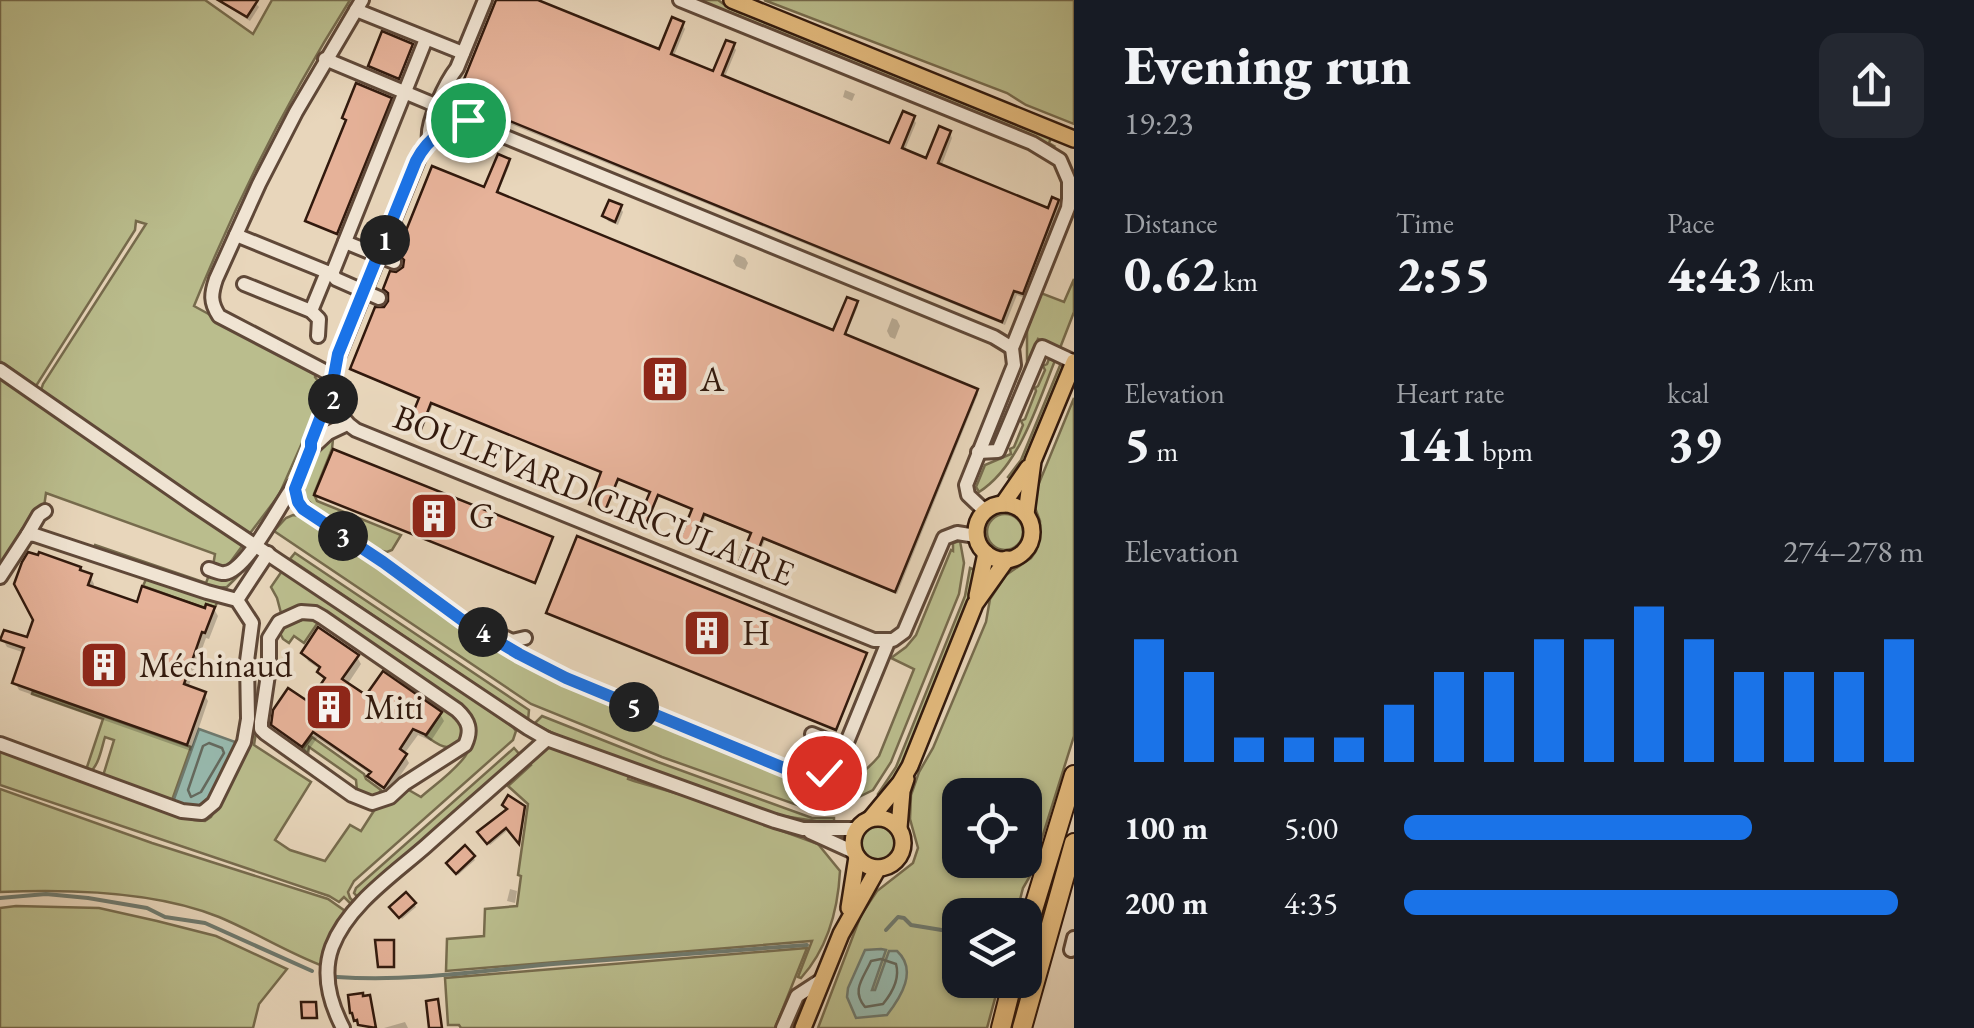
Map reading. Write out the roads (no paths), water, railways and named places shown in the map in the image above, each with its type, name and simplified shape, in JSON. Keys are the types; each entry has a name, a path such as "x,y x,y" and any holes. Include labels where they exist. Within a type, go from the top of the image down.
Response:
{"highway":[{"path":"1037,898 1074,775"},
{"path":"1022,1028 1074,843"},
{"path":"1045,942 1059,929 1074,880"},
{"path":"1001,1028 1008,998"}],"main road":[{"path":"732,0 1074,139"},
{"path":"1003,504 1033,461 1074,362"},
{"path":"1026,514 1003,504 985,512 977,524 976,536 986,553 1007,559 1023,552 1030,540 1026,514 1033,461"},
{"path":"910,766 871,818 856,829 852,843 864,864 878,868 891,865 902,852 902,791 976,604 986,553"},
{"path":"976,604 1007,559"},
{"path":"871,818 888,819 899,828"},
{"path":"842,934 856,855"},
{"path":"803,1028 842,934 878,868"}],"street":[{"name":"BOULEVARD CIRCULAIRE","path":"485,0 338,354 334,376 339,415 356,430 846,630 888,642"},
{"path":"680,0 1032,144 1060,160 1069,182 1068,208 1012,348 1014,365 967,480 966,490 985,512"},
{"path":"334,376 219,316 212,306 212,291 272,158 359,5 463,54"},
{"path":"311,311 345,242 426,39"},
{"path":"325,59 476,126 994,336 1012,348"},
{"path":"430,140 449,128 476,126"},
{"path":"236,236 329,273 336,280 379,298"},
{"path":"345,242 394,262"},
{"path":"244,284 311,311 318,319 318,336"},
{"path":"978,452 998,451 1042,347 1074,362"},
{"path":"0,370 547,739 775,821 803,828 856,829"},
{"path":"237,600 287,494 296,483 321,416 335,398"},
{"path":"311,448 328,433 348,424"},
{"path":"296,483 295,494 303,509 519,654 566,678 806,775 824,773 838,764 888,642 900,637 908,627 944,538 956,533 976,536"},
{"path":"278,514 303,509"},
{"path":"0,577 45,512"},
{"path":"28,534 237,600 252,623 270,638"},
{"path":"209,569 229,572 262,549"},
{"path":"419,590 458,608 508,640 526,638"},
{"path":"315,614 457,710 468,723 465,745 386,799 372,803 352,795 262,729 270,638 279,622 292,615 315,614"},
{"path":"0,744 182,811 202,813 214,803 244,742 252,623"},
{"path":"812,734 846,748"},
{"path":"342,1028 327,978 330,955 342,927 372,894 547,739"},
{"path":"803,828 856,855"},
{"path":"784,1028 797,996 823,979"}],"water":[{"path":"199,729 238,743 210,796 198,806 189,806 173,802"},
{"path":"865,950 886,950 872,990 889,951 897,951 903,958 905,983 887,1015 856,1018 847,997 848,988"}],"waterway":[{"path":"0,898 46,894 147,908 165,917 205,923 312,971"},
{"path":"886,930 898,917 911,925 942,930"},
{"path":"337,977 418,977 807,945"}],"place":[{"name":"A","path":"665,379"},
{"name":"G","path":"434,516"},
{"name":"H","path":"707,633"},
{"name":"Méchinaud","path":"104,665"},
{"name":"Miti","path":"329,707"}]}
